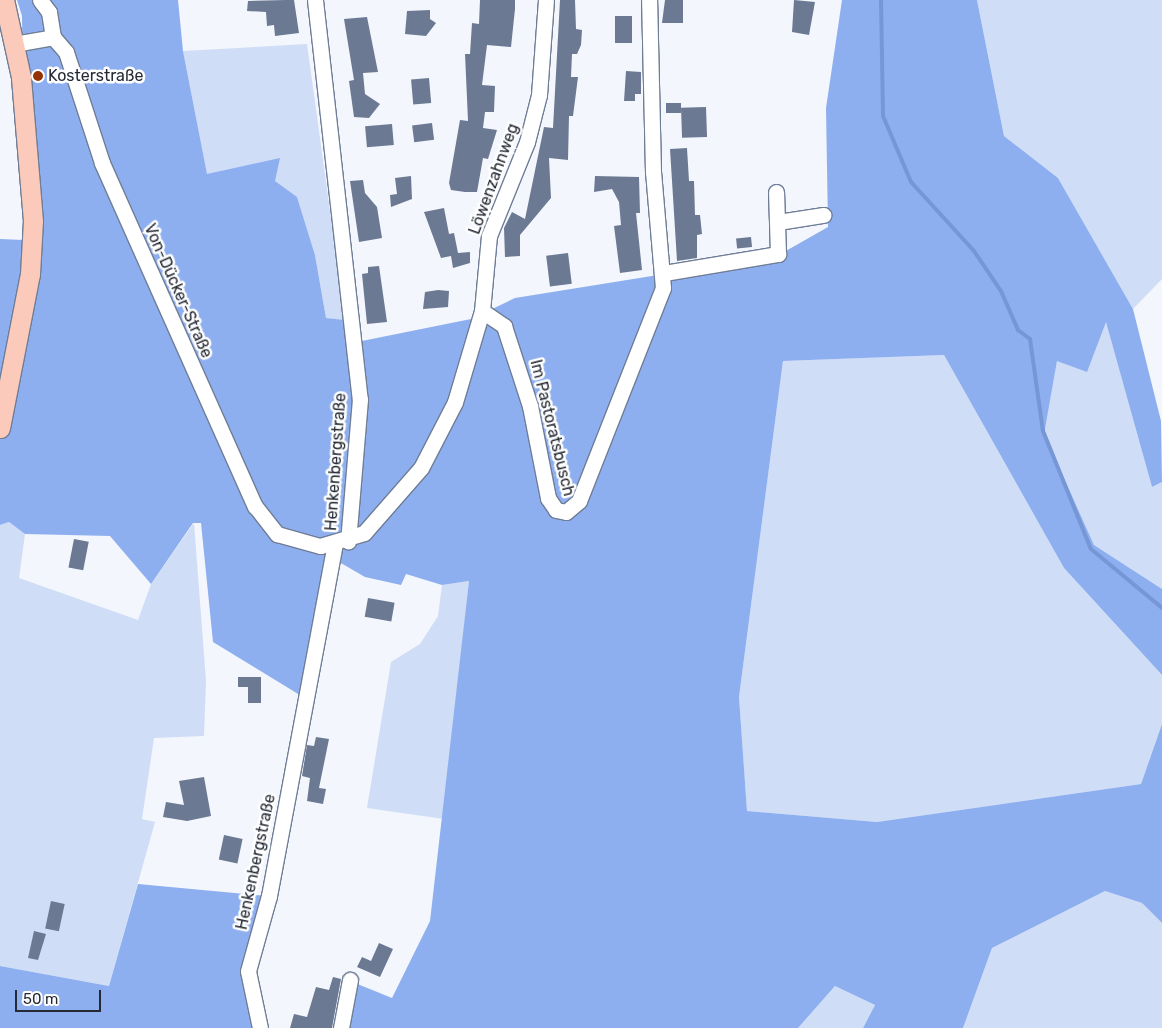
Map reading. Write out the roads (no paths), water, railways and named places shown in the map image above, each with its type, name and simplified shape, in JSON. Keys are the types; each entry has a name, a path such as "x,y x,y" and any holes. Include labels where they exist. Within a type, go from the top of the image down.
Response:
{"main road":[{"path":"0,428 30,274 33,221 25,117 14,44 4,0"}],"street":[{"path":"14,44 53,37 49,12 40,0"},
{"name":"Henkenbergstraße","path":"260,1028 248,972 269,896 341,543 360,399 315,0"},
{"name":"Löwenzahnweg","path":"482,311 489,236 525,150 539,95 546,0"},
{"name":"Im Pastoratsbusch","path":"482,311 504,326 530,406 548,498 556,510 566,512 579,501 588,482 655,312 664,273 653,172 649,0"},
{"name":"Von-Dücker-Straße","path":"53,37 66,52 102,163 255,506 268,526 288,540 341,543"},
{"path":"664,273 778,254 776,192"},
{"path":"778,222 823,215"},
{"path":"341,543 364,533 387,508 439,438 466,375 482,311"},
{"path":"341,1028 350,980"}],"waterway":[{"path":"881,0 883,116 911,182 974,251 1001,291 1018,330 1030,339 1043,431 1091,549 1162,608"}],"place":[{"name":"Kosterstraße","path":"38,76"}]}
